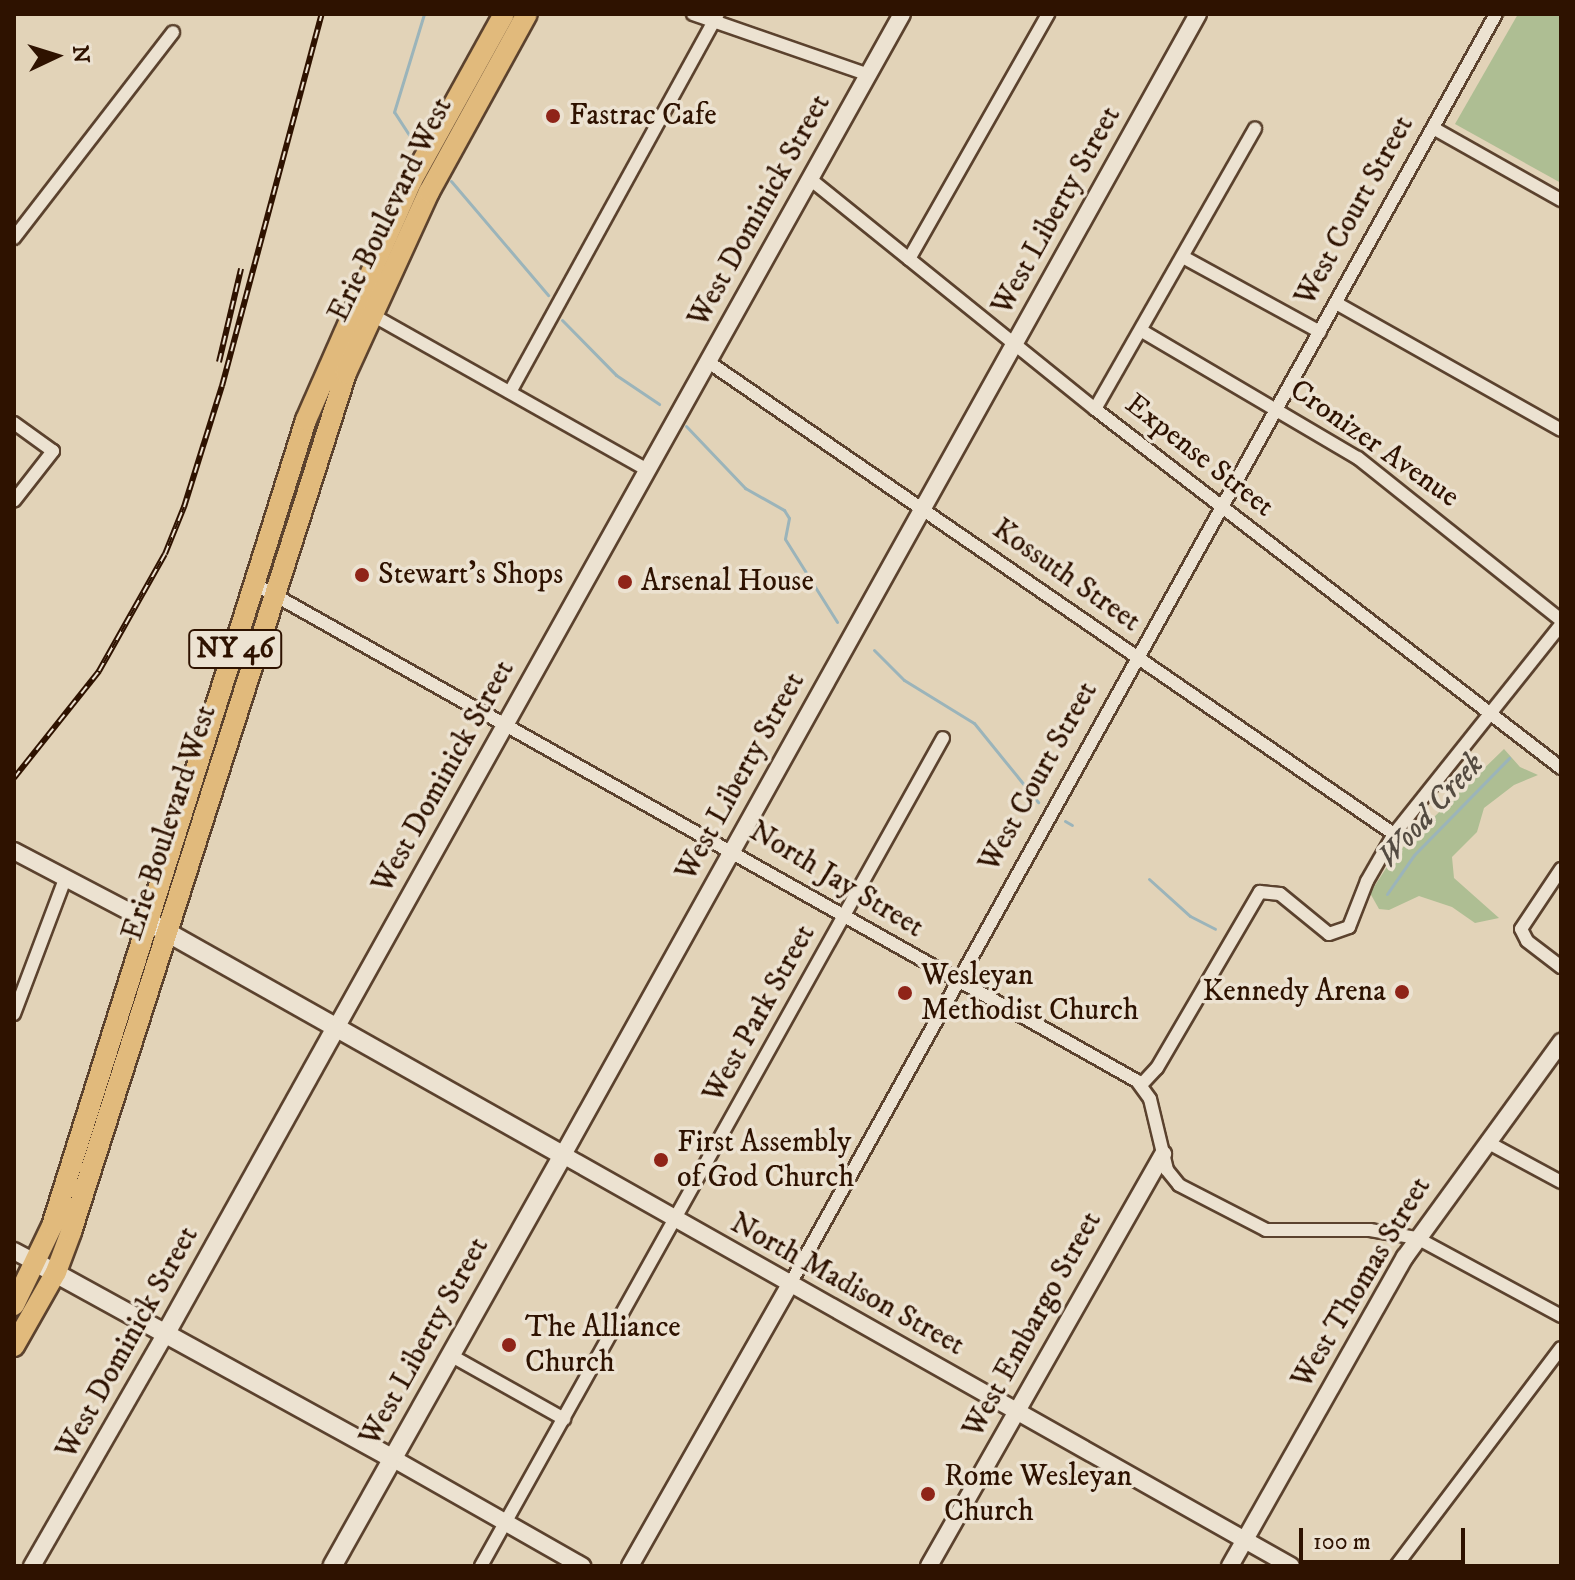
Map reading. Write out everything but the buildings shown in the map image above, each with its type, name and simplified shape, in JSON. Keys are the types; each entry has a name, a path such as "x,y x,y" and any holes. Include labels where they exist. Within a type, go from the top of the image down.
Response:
{"main road":[{"name":"Erie Boulevard West","path":"14,1346 56,1272 168,934 362,310 412,180 504,14"},
{"name":"Erie Boulevard West","path":"14,1305 52,1226 306,420 362,310 527,14"},
{"name":"North Madison Street","path":"149,922 563,1155"},
{"name":"West Dominick Street","path":"166,1333 336,1028"},
{"name":"West Liberty Street","path":"332,1566 563,1155"},
{"path":"35,1262 392,1458"}],"street":[{"path":"693,14 716,18 869,75"},
{"name":"West Dominick Street","path":"336,1028 902,14"},
{"path":"909,259 1048,14"},
{"name":"West Liberty Street","path":"563,1155 1198,14"},
{"name":"West Court Street","path":"630,1566 1496,14"},
{"path":"510,392 716,18"},
{"path":"14,238 173,32"},
{"path":"1095,409 1255,128"},
{"path":"1433,128 1561,200"},
{"name":"Expense Street","path":"810,179 1017,341 1095,409 1561,768"},
{"path":"1183,257 1320,332"},
{"path":"1336,303 1561,430"},
{"path":"362,310 647,470"},
{"name":"Cronizer Avenue","path":"1142,331 1358,458 1561,622"},
{"name":"Kossuth Street","path":"707,361 1394,834"},
{"path":"14,423 53,451 14,501"},
{"name":"North Jay Street","path":"255,584 734,849 844,916 1141,1085"},
{"path":"1561,622 1394,834 1344,932 1329,934 1280,894 1260,892 1141,1085 1150,1099 1163,1154 1179,1185 1266,1230 1370,1230 1417,1238 1561,1316"},
{"name":"West Park Street","path":"481,1566 943,738"},
{"path":"14,851 149,922"},
{"path":"1561,869 1521,929 1527,941 1561,967"},
{"path":"14,1014 65,879"},
{"name":"West Thomas Street","path":"1230,1566 1417,1238 1561,1042"},
{"path":"1487,1142 1561,1182"},
{"name":"West Embargo Street","path":"929,1566 1163,1154"},
{"name":"North Madison Street","path":"563,1155 673,1220 1291,1566"},
{"path":"14,1251 35,1262"},
{"name":"West Dominick Street","path":"32,1566 166,1333"},
{"path":"1396,1566 1561,1348"},
{"path":"450,1355 564,1419"},
{"path":"392,1458 582,1566"}],"green space":[{"path":"1518,14 1561,14 1561,183 1455,124"},
{"path":"1504,749 1520,767 1538,775 1514,785 1484,808 1477,832 1452,857 1454,878 1499,918 1475,923 1452,907 1419,896 1389,910 1379,909 1370,893 1394,856"}],"waterway":[{"path":"415,144 394,112 424,14"},
{"name":"Wood Creek","path":"451,181 548,295"},
{"name":"Wood Creek","path":"562,320 616,375 659,404"},
{"name":"Wood Creek","path":"686,426 745,488 784,510 789,518 785,539 837,622"},
{"name":"Wood Creek","path":"874,650 904,680 974,723 1038,802"},
{"name":"Wood Creek","path":"1387,894 1414,855 1509,758"},
{"path":"1065,821 1072,825"},
{"name":"Wood Creek","path":"1149,879 1190,916 1215,929"}],"railway":[{"path":"14,778 99,671 165,554 184,507 222,386 322,14"},
{"path":"219,362 241,269"}],"place":[{"name":"Fastrac Cafe","path":"553,116"},
{"name":"Stewart's Shops","path":"362,575"},
{"name":"Arsenal House","path":"625,582"},
{"name":"Kennedy Arena","path":"1402,992"},
{"name":"Wesleyan Methodist Church","path":"905,993"},
{"name":"First Assembly of God Church","path":"661,1160"},
{"name":"The Alliance Church","path":"509,1345"},
{"name":"Rome Wesleyan Church","path":"928,1494"}]}
